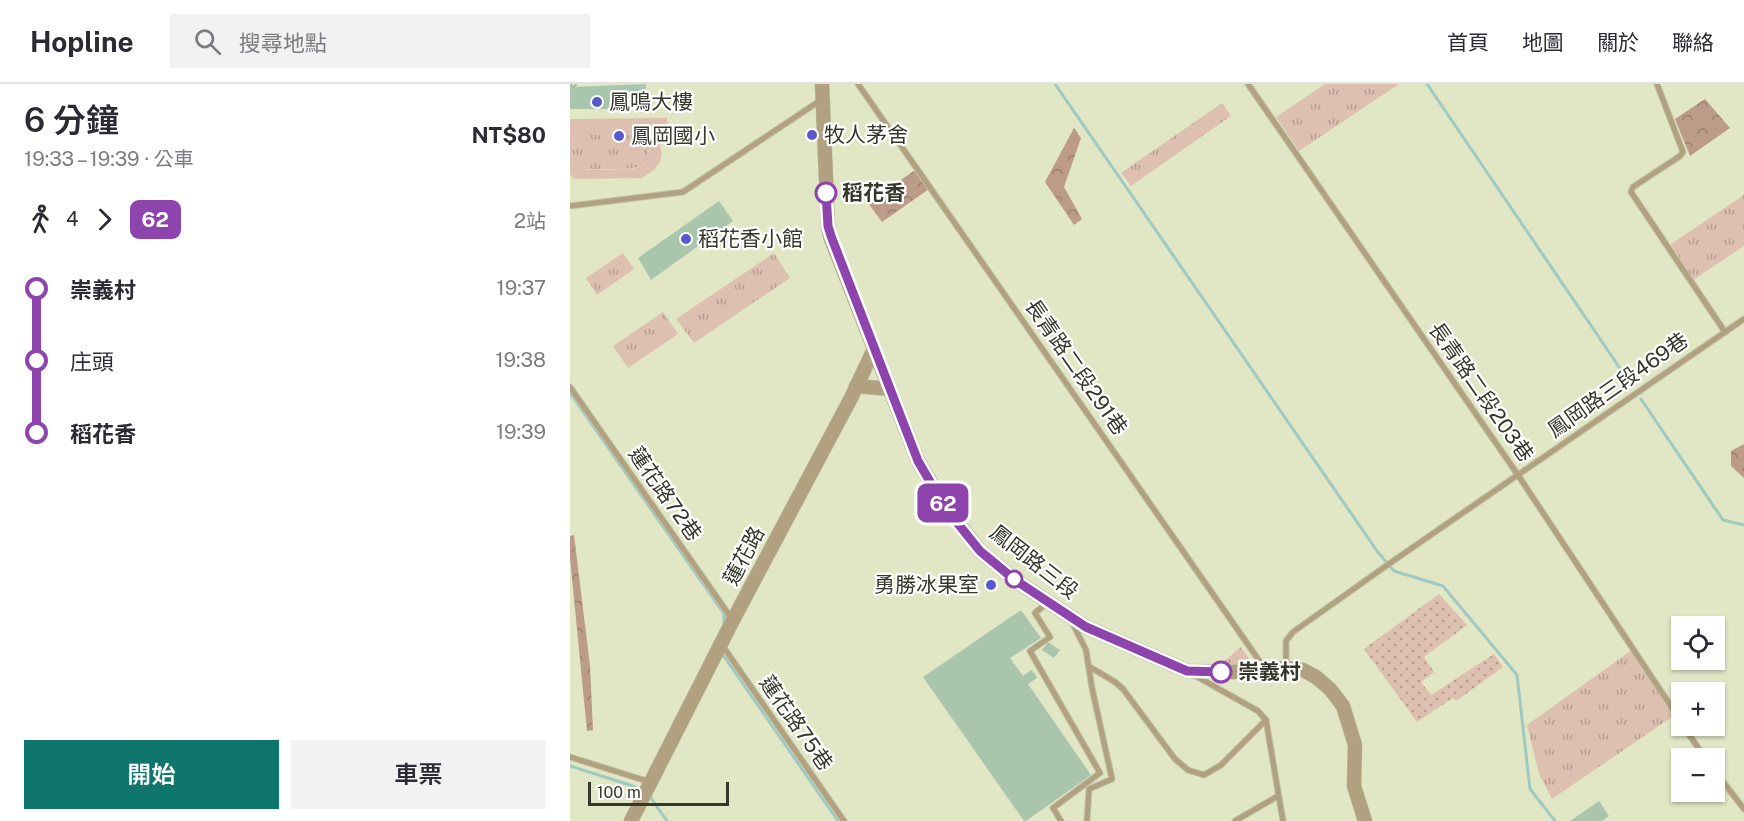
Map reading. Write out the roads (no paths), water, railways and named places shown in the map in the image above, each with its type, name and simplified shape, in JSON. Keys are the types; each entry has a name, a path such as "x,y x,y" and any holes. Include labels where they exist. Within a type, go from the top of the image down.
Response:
{"street":[{"name":"鳳岡路三段","path":"822,84 828,226 918,461 946,509 980,551 1015,580 1086,627 1187,671 1238,672 1286,668 1303,670 1316,677 1330,689 1343,706 1355,745 1354,786 1365,821"},
{"name":"蓮花路","path":"631,821 874,349"},
{"path":"856,387 890,389"}],"lane":[{"name":"長青路二段291巷","path":"858,84 1266,669"},
{"name":"長青路二段203巷","path":"1248,84 1518,475 1671,708"},
{"path":"1657,84 1683,152 1633,187 1631,192 1725,332"},
{"path":"570,206 683,192 823,99"},
{"name":"鳳岡路三段469巷","path":"1286,668 1286,641 1293,632 1744,319"},
{"name":"蓮花路72巷","path":"570,387 733,620"},
{"path":"1048,602 1035,613 1050,637 1030,651 1100,773 1053,808 1061,821"},
{"path":"1070,616 1086,650 1112,779 1089,789 1087,821"},
{"name":"蓮花路75巷","path":"721,645 844,821"},
{"path":"1090,667 1123,689 1175,759 1188,770 1204,775 1221,765 1266,720"},
{"path":"1187,671 1258,711 1266,720 1283,821"},
{"path":"570,757 651,782"},
{"path":"1725,784 1744,809"},
{"path":"1236,821 1278,796"}],"waterway":[{"path":"1055,84 1377,551 1394,571 1443,586 1517,675 1530,789 1555,821"},
{"path":"1427,84 1632,386"},
{"path":"570,393 724,614 724,625"},
{"path":"1641,399 1723,520 1744,525"},
{"path":"723,655 838,821"},
{"path":"570,766 642,791"},
{"path":"647,795 667,821"}],"place":[{"name":"鳳鳴大樓","path":"597,102"},
{"name":"牧人茅舍","path":"812,135"},
{"name":"鳳岡國小","path":"619,136"},
{"name":"稻花香","path":"826,193"},
{"name":"稻花香小館","path":"686,239"},
{"name":"勇勝冰果室","path":"991,585"},
{"name":"崇義村","path":"1221,672"}]}
